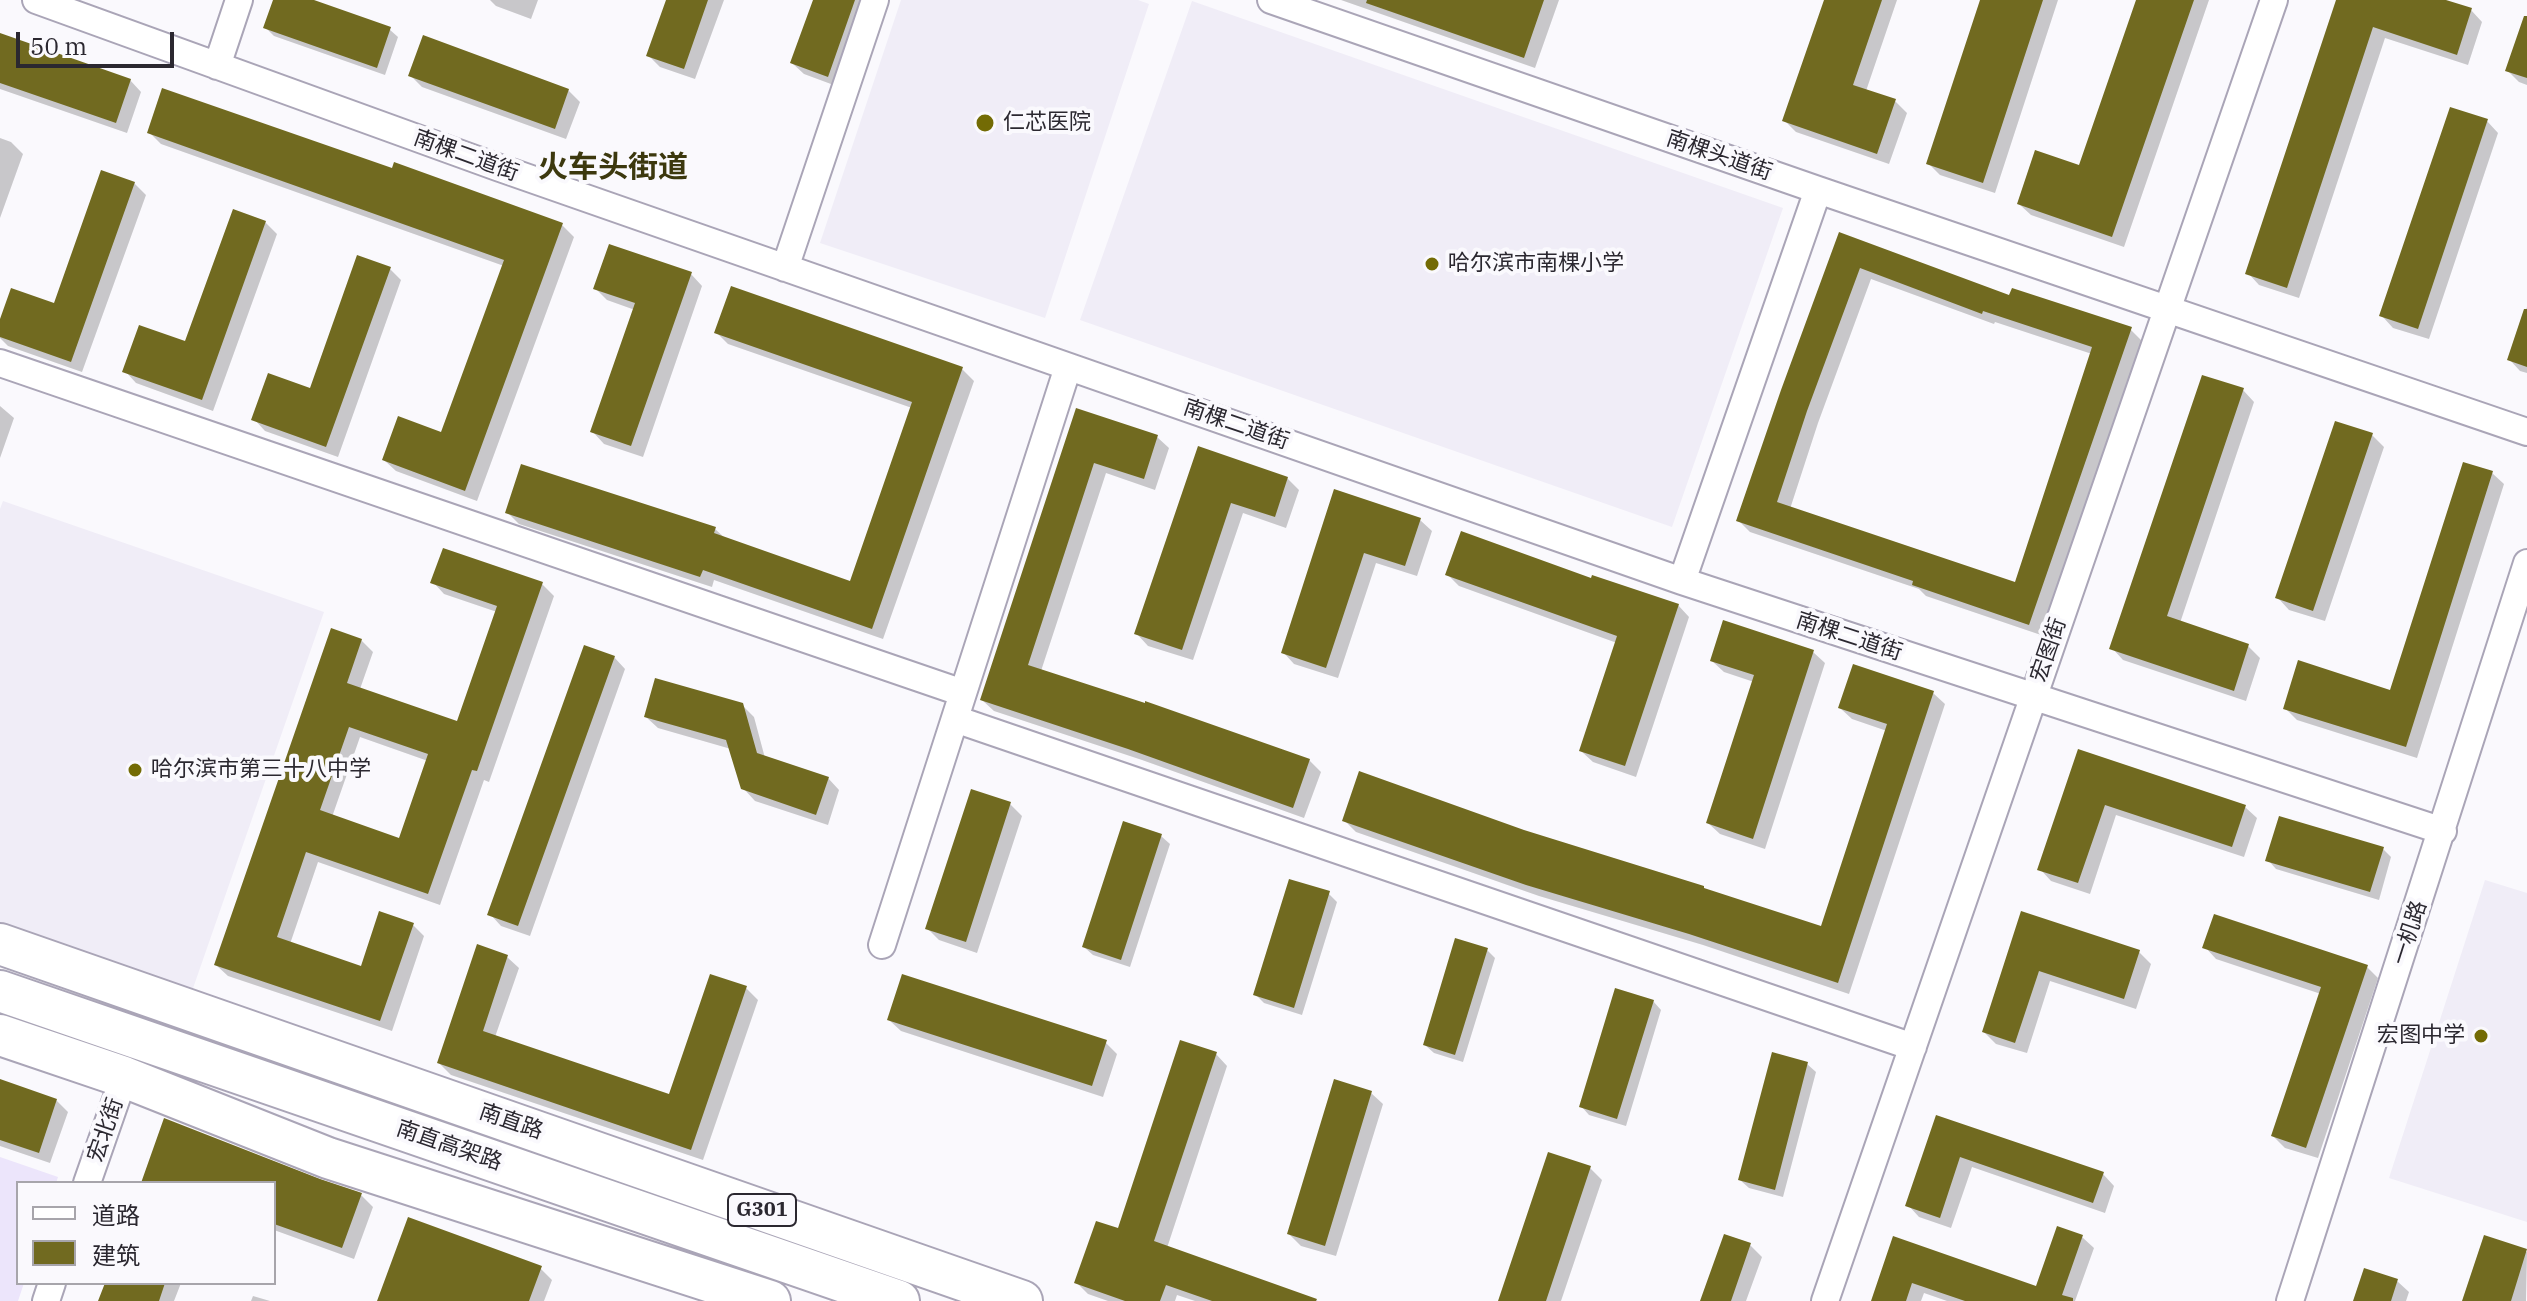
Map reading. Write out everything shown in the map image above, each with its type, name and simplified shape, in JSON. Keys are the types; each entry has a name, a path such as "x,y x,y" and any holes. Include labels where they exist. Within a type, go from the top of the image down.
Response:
{"highway":[{"name":"南直路","path":"0,944 1022,1301"},
{"name":"南直高架路","path":"0,991 899,1301"},
{"name":"南直高架路","path":"0,1020 817,1301"},
{"path":"0,1035 124,1077 328,1158 720,1292 770,1301"}],"street":[{"name":"南棵二道街","path":"36,0 785,268 1682,581 2443,831"},
{"path":"217,66 239,0"},
{"path":"785,268 875,0"},
{"name":"南棵头道街","path":"1271,0 2527,432"},
{"name":"宏图街","path":"1825,1301 2274,0"},
{"path":"1682,581 1818,190"},
{"path":"0,363 963,693"},
{"path":"882,945 1068,367"},
{"name":"一机路","path":"2290,1301 2527,563"},
{"path":"955,719 1913,1047"},
{"name":"宏北街","path":"88,1181 124,1077"}],"shaded area":[{"name":"仁芯医院","path":"901,0 1138,0 1149,4 1045,318 820,243"},
{"name":"哈尔滨市南棵小学","path":"1192,1 1783,208 1672,527 1080,320"},
{"name":"哈尔滨市第三十八中学","path":"3,501 324,612 191,994 0,927 0,509"},
{"name":"宏图中学","path":"2485,880 2527,893 2527,1222 2389,1178"},
{"path":"0,1157 58,1177 57,1181 16,1181 16,1285 23,1285 18,1301 0,1301"}],"building":[{"path":"273,0 314,0 391,27 377,68 263,28"},
{"path":"666,0 708,0 684,69 646,56"},
{"path":"813,0 855,0 828,77 790,63"},
{"path":"1367,0 1544,0 1524,58 1366,3"},
{"path":"1824,0 1882,0 1853,85 1896,99 1877,154 1782,121"},
{"path":"1980,0 2043,0 1983,183 1926,164"},
{"path":"2136,0 2194,0 2112,237 2017,204 2035,150 2079,165"},
{"path":"2336,0 2446,0 2472,8 2457,55 2373,27 2287,288 2245,274"},
{"path":"2524,16 2527,16 2527,78 2505,71"},
{"path":"0,33 131,79 116,123 0,83"},
{"path":"423,35 569,89 555,129 408,76"},
{"path":"162,88 392,168 394,162 563,223 465,491 382,460 398,416 441,432 504,260 147,133"},
{"path":"2450,107 2488,119 2418,329 2379,316"},
{"path":"101,170 135,182 71,362 0,337 0,319 11,288 54,303"},
{"path":"233,209 266,221 202,400 122,372 139,325 185,341"},
{"path":"1839,232 2009,295 2012,288 2132,327 2029,625 1912,585 1913,581 1736,521","holes":["1860,268 1982,314 1983,311 2092,347 2015,582 1777,502"]},
{"path":"609,244 692,272 631,446 590,432 635,303 593,289"},
{"path":"357,255 391,267 326,447 251,420 268,373 310,388"},
{"path":"731,286 963,367 872,629 703,570 700,577 505,513 521,464 716,527 714,533 850,581 912,402 714,333"},
{"path":"2524,309 2527,309 2527,367 2507,360"},
{"path":"2202,375 2244,388 2167,616 2249,644 2234,691 2109,649"},
{"path":"1076,408 1158,435 1144,479 1094,463 1028,665 1145,701 1310,759 1293,808 980,700"},
{"path":"2335,421 2373,433 2313,611 2275,598"},
{"path":"1198,446 1288,477 1275,517 1231,503 1182,650 1134,634"},
{"path":"2463,462 2493,471 2406,747 2283,709 2298,660 2390,690"},
{"path":"1334,489 1421,518 1405,566 1364,553 1326,668 1281,653"},
{"path":"1461,531 1591,578 1592,575 1679,604 1625,766 1579,751 1617,636 1445,575"},
{"path":"443,548 543,582 477,771 472,770 428,894 306,852 277,937 361,966 379,911 414,923 380,1021 214,965 331,628 362,639 347,683 457,721 497,606 430,583","holes":["349,727 428,754 399,838 320,810"]},
{"path":"1723,620 1814,650 1753,839 1706,823 1754,675 1710,661"},
{"path":"584,645 615,656 518,926 487,915"},
{"path":"1853,664 1934,691 1838,983 1526,885 1342,821 1359,771 1524,830 1821,926 1887,724 1838,708"},
{"path":"655,678 743,703 757,753 829,777 816,815 741,789 726,740 644,717"},
{"path":"2078,749 2246,805 2232,847 2105,805 2078,883 2037,870"},
{"path":"971,789 1011,802 966,942 925,929"},
{"path":"2279,816 2384,847 2370,892 2265,861"},
{"path":"1123,821 1162,834 1121,960 1082,947"},
{"path":"1289,879 1330,891 1294,1008 1253,995"},
{"path":"2021,911 2140,950 2124,999 2039,971 2015,1043 1982,1032"},
{"path":"2214,914 2368,965 2306,1148 2271,1136 2321,987 2202,948"},
{"path":"1455,938 1488,948 1455,1055 1423,1045"},
{"path":"477,944 508,955 483,1031 669,1094 710,974 747,986 691,1150 437,1063"},
{"path":"902,974 1107,1040 1092,1086 887,1020"},
{"path":"1615,988 1654,1000 1617,1119 1579,1107"},
{"path":"1180,1040 1217,1052 1154,1241 1316,1301 1212,1301 1166,1285 1160,1301 1125,1301 1074,1283 1096,1221 1118,1228"},
{"path":"1772,1052 1808,1062 1775,1190 1738,1180"},
{"path":"0,1079 57,1099 39,1153 0,1140"},
{"path":"1334,1079 1372,1091 1325,1246 1287,1234"},
{"path":"1936,1115 2104,1172 2093,1203 1960,1157 1940,1218 1905,1206"},
{"path":"164,1118 362,1193 342,1248 276,1225 276,1181 142,1181"},
{"path":"1548,1152 1591,1166 1546,1301 1498,1301"},
{"path":"408,1217 542,1266 529,1301 377,1301"},
{"path":"2057,1226 2083,1235 2062,1295 2073,1298 2073,1301 1965,1301 1912,1283 1906,1301 1871,1301 1893,1236 2036,1286"},
{"path":"1724,1234 1751,1243 1731,1301 1700,1301"},
{"path":"2484,1235 2527,1249 2511,1301 2462,1301"},
{"path":"2364,1268 2398,1279 2391,1301 2353,1301"},
{"path":"104,1285 164,1285 159,1301 98,1301"}],"place":[{"name":"仁芯医院","path":"985,123"},
{"name":"哈尔滨市南棵小学","path":"1432,264"},
{"name":"哈尔滨市第三十八中学","path":"135,770"},
{"name":"宏图中学","path":"2481,1036"}],"district":[{"name":"火车头街道","path":"613,168"}]}
